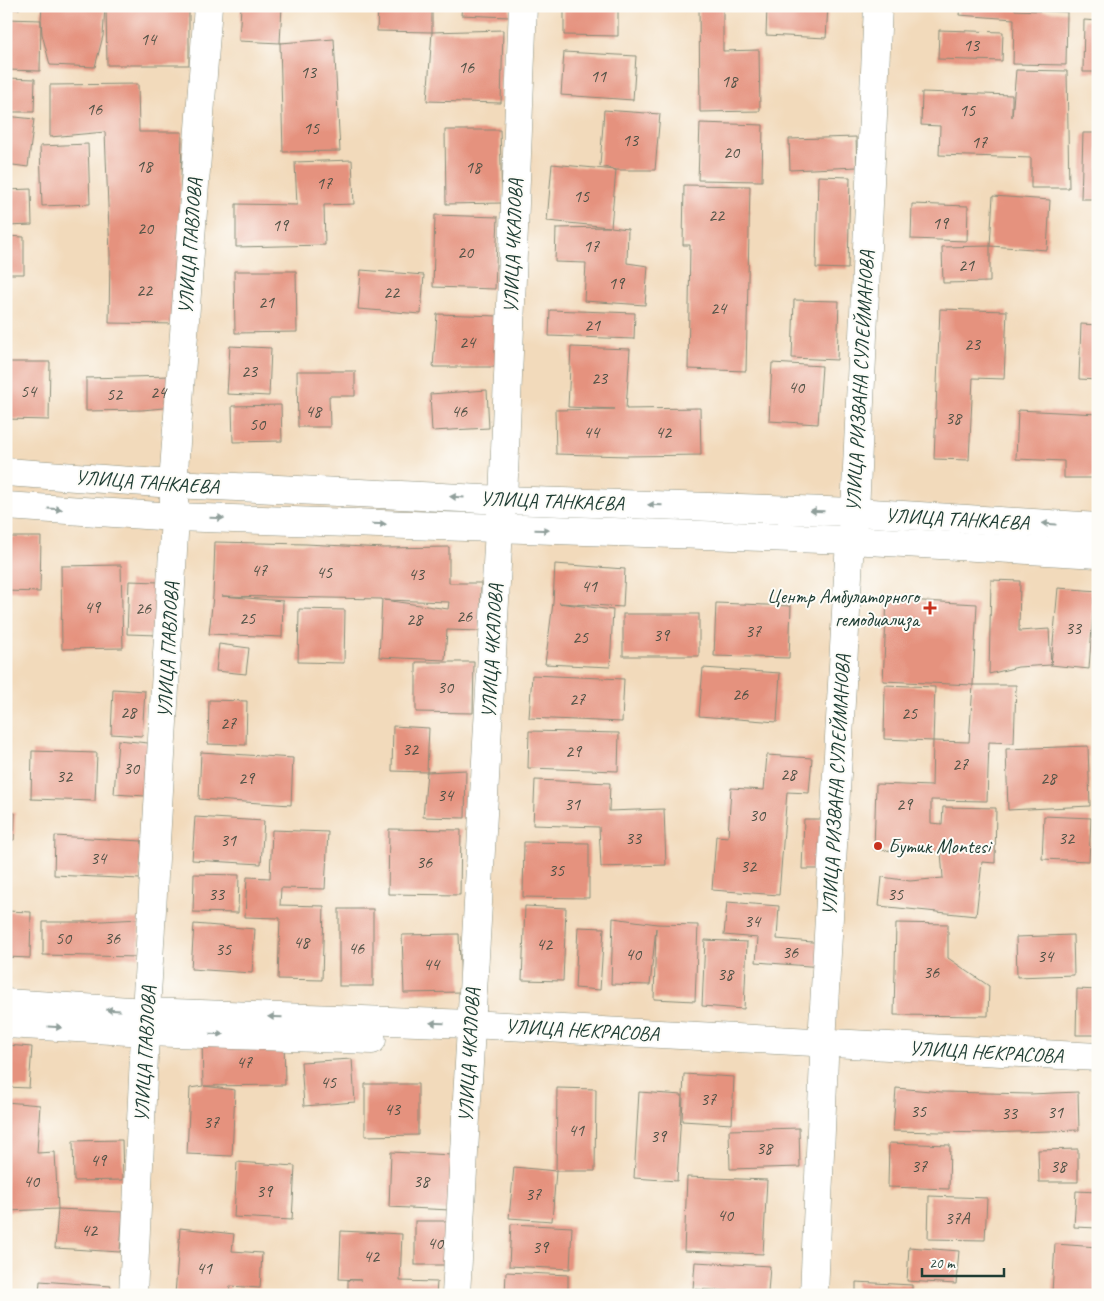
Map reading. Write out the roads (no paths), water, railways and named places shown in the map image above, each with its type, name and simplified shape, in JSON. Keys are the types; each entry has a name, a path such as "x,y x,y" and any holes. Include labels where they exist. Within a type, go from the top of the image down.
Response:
{"street":[{"name":"УЛИЦА ПАВЛОВА","path":"133,1295 146,1022 176,517 173,484 208,6"},
{"name":"УЛИЦА ЧКАЛОВА","path":"456,1295 499,528 503,500 523,6"},
{"name":"УЛИЦА РИЗВАНА СУЛЕЙМАНОВА","path":"814,1295 823,1051 850,540 855,512 878,6"},
{"name":"УЛИЦА ТАНКАЕВА","path":"6,472 173,484 503,500 855,512 1098,527"},
{"name":"УЛИЦА ТАНКАЕВА","path":"6,506 176,517 850,540 1098,554"},
{"name":"УЛИЦА НЕКРАСОВА","path":"6,1003 146,1022"},
{"name":"УЛИЦА НЕКРАСОВА","path":"6,1024 146,1022 470,1034 823,1051 1098,1057"},
{"name":"УЛИЦА НЕКРАСОВА","path":"823,1051 1098,1075"}],"place":[{"name":"Центр Амбулаторного гемодиализа","path":"930,608"},
{"name":"Бутик Montesi","path":"878,846"}]}
